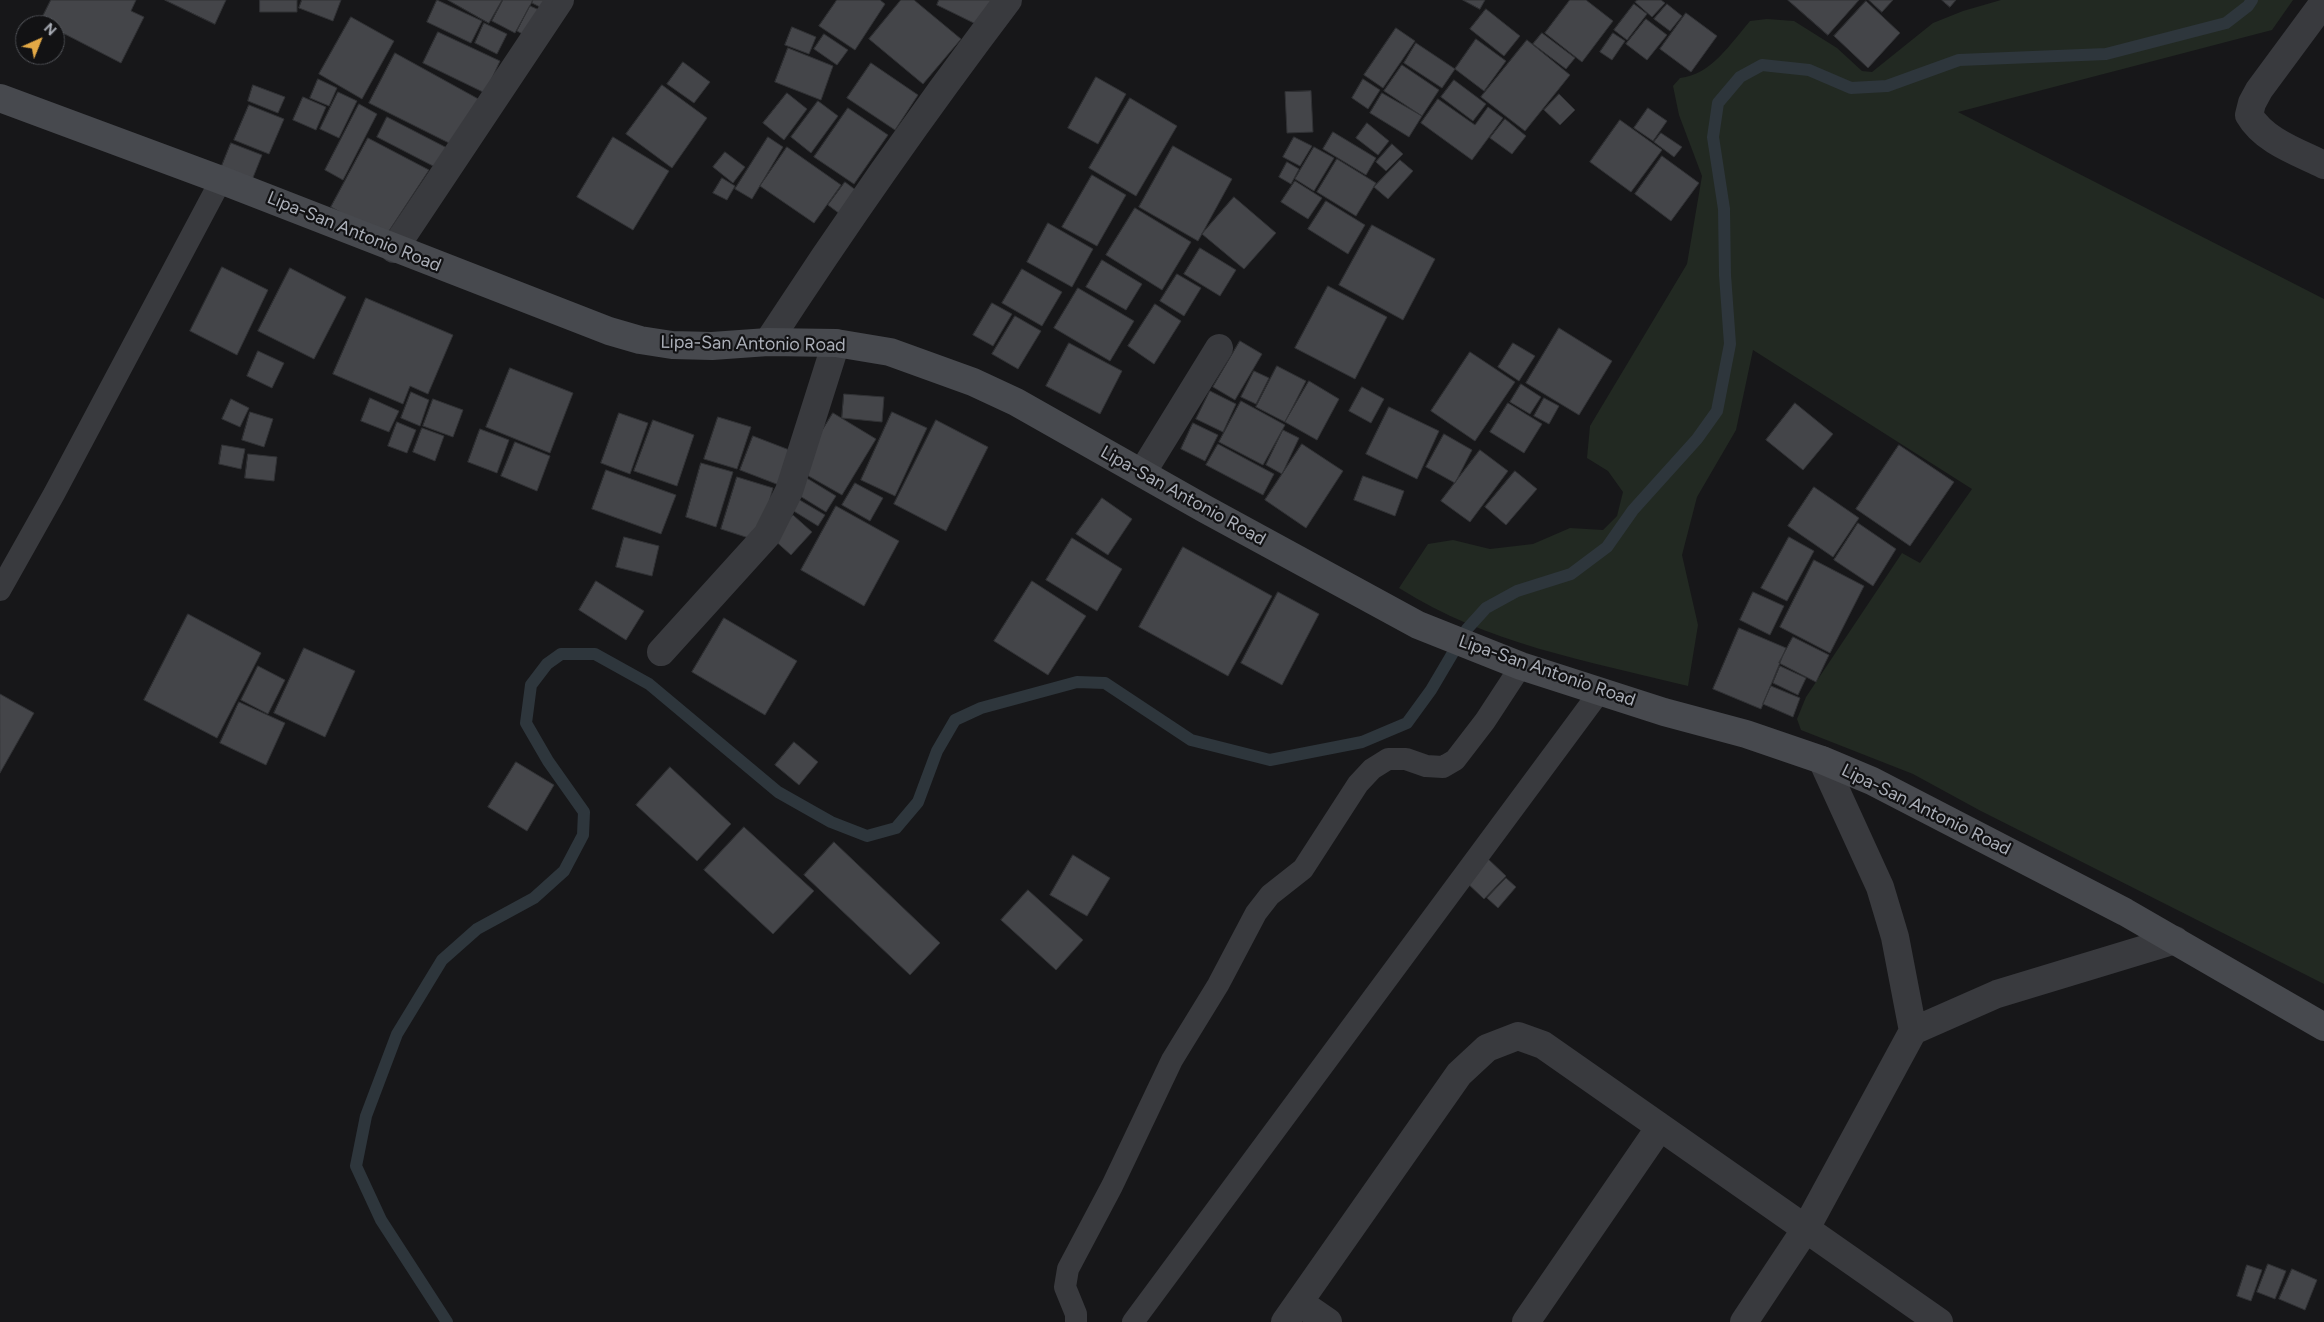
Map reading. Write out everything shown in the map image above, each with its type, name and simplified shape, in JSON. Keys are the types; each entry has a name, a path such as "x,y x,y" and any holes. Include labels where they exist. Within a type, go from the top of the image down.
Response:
{"main road":[{"name":"Lipa-San Antonio Road","path":"0,98 221,180 609,331 640,340 672,345 712,346 768,342 836,343 890,352 973,382 1016,402 1418,625 1514,663 1664,712 1746,734 1822,760 1917,803 2125,912 2324,1027"}],"street":[{"path":"394,248 560,0"},
{"path":"768,342 831,245 943,86 1008,0"},
{"path":"2324,2 2259,90 2252,103 2249,116 2256,127 2268,136 2324,165"},
{"path":"661,652 767,536 789,491 836,343"},
{"path":"1142,473 1219,348"},
{"path":"1822,760 1880,887 1895,937 1914,1031"},
{"path":"1744,1322 1805,1230 1914,1031 1997,994 2175,940"},
{"path":"1328,1322 1292,1312 1454,1081 1487,1048 1518,1036 1543,1045 1939,1322"},
{"path":"1526,1322 1660,1127"}],"lane":[{"path":"0,590 54,494 221,180"},
{"path":"1076,1322 1076,1314 1065,1287 1068,1269 1112,1186 1172,1060 1218,985 1256,913 1270,895 1303,869 1358,784 1372,769 1388,759 1406,759 1435,767 1443,767 1455,760 1486,721 1514,663"},
{"path":"1133,1322 1601,690"}],"shaded area":[{"path":"2001,0 2293,0 2272,30 1958,112 2324,299 2324,984 1979,810 1913,774 1801,730 1797,719 1806,697 1902,553 1920,563 1972,489 1753,350 1736,430 1697,497 1682,555 1698,625 1688,686 1576,659 1503,637 1433,607 1399,588 1428,544 1453,540 1490,549 1533,544 1570,528 1603,530 1617,516 1623,492 1608,471 1587,458 1590,426 1687,264 1702,176 1679,115 1673,86 1680,78 1691,76 1701,71 1720,57 1750,21 1767,19 1794,21 1837,48 1862,71 1872,72 1933,23 1963,11"}],"building":[{"path":"51,0 136,0 131,11 144,17 121,63 65,34 65,15 44,15"},
{"path":"165,0 226,0 215,24"},
{"path":"260,0 297,0 297,12 260,12"},
{"path":"302,0 341,0 333,21 299,8"},
{"path":"437,0 482,21 471,43 427,22"},
{"path":"448,0 502,0 489,23"},
{"path":"503,0 533,0 515,33 492,21"},
{"path":"533,0 552,0 546,10 532,3"},
{"path":"837,0 880,0 885,4 855,50 819,26"},
{"path":"901,0 914,0 961,39 923,84 869,39"},
{"path":"939,0 997,0 984,28 937,5"},
{"path":"1463,0 1485,0 1480,9"},
{"path":"1570,0 1586,0 1613,21 1582,62 1545,33"},
{"path":"1638,0 1661,0 1665,3 1652,17 1635,2"},
{"path":"1788,0 1859,0 1828,35"},
{"path":"1869,0 1893,0 1882,12"},
{"path":"1942,0 1956,0 1950,7"},
{"path":"1866,1 1900,33 1868,68 1834,36"},
{"path":"1634,4 1647,14 1627,40 1614,30"},
{"path":"1667,4 1682,16 1670,31 1654,19"},
{"path":"530,6 544,12 528,37 517,31"},
{"path":"1486,9 1520,36 1504,56 1470,29"},
{"path":"1686,13 1717,36 1691,72 1660,49"},
{"path":"351,17 394,41 362,99 319,74"},
{"path":"1646,19 1667,35 1647,60 1626,44"},
{"path":"484,23 507,34 497,54 475,43"},
{"path":"792,27 816,37 809,54 785,45"},
{"path":"1396,28 1415,41 1383,88 1364,75"},
{"path":"438,32 500,61 485,93 423,63"},
{"path":"1542,33 1575,58 1566,69 1533,44"},
{"path":"1613,33 1625,41 1612,60 1600,52"},
{"path":"824,34 848,50 837,65 814,49"},
{"path":"1476,39 1506,61 1484,91 1455,69"},
{"path":"1527,40 1570,75 1525,131 1481,97"},
{"path":"1416,43 1455,69 1442,88 1404,63"},
{"path":"788,48 833,66 821,100 775,82"},
{"path":"395,53 482,101 451,144 369,103"},
{"path":"683,62 710,82 694,103 667,84"},
{"path":"871,63 918,95 895,130 847,98"},
{"path":"1402,65 1439,90 1422,116 1384,91"},
{"path":"1096,77 1126,94 1098,144 1068,128"},
{"path":"318,79 337,88 329,106 310,98"},
{"path":"1363,79 1380,90 1368,109 1352,98"},
{"path":"1454,80 1486,104 1473,121 1441,97"},
{"path":"253,85 285,97 278,113 248,101"},
{"path":"662,85 707,118 672,168 626,134"},
{"path":"1311,91 1313,132 1287,133 1285,92"},
{"path":"338,92 357,101 339,138 320,129"},
{"path":"787,93 807,109 784,140 763,123"},
{"path":"1382,93 1422,116 1409,137 1370,113"},
{"path":"1559,94 1575,110 1560,125 1544,110"},
{"path":"303,97 326,107 316,130 293,120"},
{"path":"1130,98 1177,126 1136,196 1089,168"},
{"path":"1438,99 1475,125 1488,107 1503,118 1472,160 1421,123"},
{"path":"818,101 838,116 811,153 791,137"},
{"path":"359,104 377,114 343,180 325,170"},
{"path":"249,105 284,119 269,154 234,140"},
{"path":"848,108 888,135 854,184 814,157"},
{"path":"1648,108 1667,121 1653,141 1634,128"},
{"path":"387,117 449,149 435,167 377,137"},
{"path":"1505,119 1526,136 1512,154 1490,138"},
{"path":"1620,120 1662,150 1631,192 1590,162"},
{"path":"1367,123 1389,141 1378,155 1356,138"},
{"path":"1333,132 1376,158 1366,175 1323,149"},
{"path":"1661,133 1682,147 1674,157 1654,142"},
{"path":"613,137 669,171 633,230 577,197"},
{"path":"768,137 783,147 752,199 735,189"},
{"path":"1294,137 1312,146 1300,166 1283,157"},
{"path":"368,138 429,170 385,237 331,207"},
{"path":"231,143 262,155 252,180 221,168"},
{"path":"1392,144 1403,154 1386,171 1376,162"},
{"path":"1173,146 1232,179 1198,241 1139,207"},
{"path":"787,147 841,185 814,223 760,186"},
{"path":"1314,147 1334,158 1314,191 1295,179"},
{"path":"725,152 745,167 733,183 713,167"},
{"path":"1662,156 1699,183 1671,221 1635,194"},
{"path":"1337,159 1376,183 1356,216 1317,192"},
{"path":"1400,160 1413,171 1388,199 1374,187"},
{"path":"1287,162 1299,169 1291,184 1279,177"},
{"path":"1092,175 1126,195 1097,246 1062,227"},
{"path":"722,178 735,186 727,200 713,193"},
{"path":"1295,181 1322,198 1308,219 1281,202"},
{"path":"845,182 861,194 844,217 828,205"},
{"path":"1234,197 1276,233 1244,269 1202,234"},
{"path":"1326,201 1365,225 1348,254 1308,229"},
{"path":"1135,208 1191,242 1162,290 1106,255"},
{"path":"1048,223 1093,249 1072,287 1027,262"},
{"path":"1372,225 1435,259 1403,320 1339,285"},
{"path":"1200,248 1236,270 1220,296 1184,274"},
{"path":"1102,260 1142,284 1126,310 1086,287"},
{"path":"222,267 268,290 237,355 190,331"},
{"path":"290,268 346,297 314,359 258,331"},
{"path":"1022,269 1062,292 1042,326 1002,303"},
{"path":"1177,274 1201,288 1184,316 1160,301"},
{"path":"1328,286 1387,317 1355,379 1295,348"},
{"path":"1078,288 1134,321 1110,361 1054,328"},
{"path":"366,298 453,335 428,394 410,386 403,404 333,374"},
{"path":"992,303 1012,314 993,346 973,335"},
{"path":"1155,304 1181,321 1154,364 1128,346"},
{"path":"1015,316 1041,331 1018,369 992,354"},
{"path":"1559,328 1612,361 1579,415 1526,383"},
{"path":"1240,341 1262,354 1235,400 1213,387"},
{"path":"1069,343 1122,371 1100,414 1046,386"},
{"path":"1513,343 1535,356 1519,381 1498,367"},
{"path":"258,351 284,363 272,388 247,376"},
{"path":"1470,352 1515,382 1475,441 1431,411"},
{"path":"1277,366 1306,381 1285,422 1256,407"},
{"path":"510,368 573,393 550,453 486,427"},
{"path":"1254,371 1269,378 1256,404 1241,397"},
{"path":"1309,381 1339,399 1317,440 1285,422"},
{"path":"1521,384 1541,397 1530,414 1510,402"},
{"path":"1362,387 1384,399 1371,423 1349,411"},
{"path":"1210,391 1236,404 1223,432 1196,419"},
{"path":"411,392 429,400 420,426 401,418"},
{"path":"844,394 884,397 882,422 842,418"},
{"path":"370,398 399,411 389,432 361,421"},
{"path":"1544,398 1559,406 1549,424 1534,416"},
{"path":"231,399 249,408 240,427 222,419"},
{"path":"433,399 463,410 453,437 423,426"},
{"path":"1241,401 1285,425 1263,465 1219,442"},
{"path":"1508,403 1542,424 1524,453 1490,432"},
{"path":"1795,403 1833,434 1803,470 1766,440"},
{"path":"1389,407 1439,431 1417,479 1366,454"},
{"path":"250,412 273,419 264,447 242,440"},
{"path":"892,412 927,428 895,496 861,480"},
{"path":"619,413 648,423 630,474 601,463"},
{"path":"833,413 876,439 842,495 798,470"},
{"path":"718,417 751,427 737,469 704,459"},
{"path":"653,420 694,435 677,486 634,471"},
{"path":"936,420 988,447 946,531 894,504"},
{"path":"397,422 416,430 407,453 388,446"},
{"path":"1193,423 1218,435 1205,461 1181,449"},
{"path":"422,428 444,436 435,461 413,452"},
{"path":"480,429 509,440 497,473 468,462"},
{"path":"1283,430 1299,438 1282,474 1266,465"},
{"path":"1444,434 1472,450 1455,483 1426,467"},
{"path":"753,436 792,451 779,485 740,470"},
{"path":"515,442 550,456 537,491 501,476"},
{"path":"1218,444 1274,474 1263,495 1206,465"},
{"path":"1302,444 1343,471 1306,528 1265,500"},
{"path":"222,445 245,449 241,469 219,464"},
{"path":"1899,445 1954,482 1910,546 1856,509"},
{"path":"1480,450 1508,471 1470,522 1441,501"},
{"path":"248,454 277,457 274,481 245,478"},
{"path":"701,463 733,472 716,527 686,517"},
{"path":"606,470 676,495 661,534 592,509"},
{"path":"1515,471 1537,489 1506,525 1485,507"},
{"path":"1363,476 1404,491 1395,516 1354,500"},
{"path":"737,477 773,488 758,541 721,529"},
{"path":"805,477 836,496 826,512 795,493"},
{"path":"855,483 883,498 870,521 842,505"},
{"path":"1814,487 1859,518 1833,557 1788,526"},
{"path":"1102,498 1132,519 1108,555 1076,534"},
{"path":"798,499 825,515 818,526 792,510"},
{"path":"836,506 899,541 864,606 801,570"},
{"path":"793,515 812,532 791,555 772,538"},
{"path":"1858,523 1896,549 1873,586 1834,560"},
{"path":"624,537 659,546 652,576 616,567"},
{"path":"1789,537 1814,551 1787,601 1761,588"},
{"path":"1072,538 1122,569 1097,611 1046,580"},
{"path":"1183,547 1272,596 1228,676 1139,627"},
{"path":"1814,560 1864,586 1830,653 1780,627"},
{"path":"596,581 644,611 626,640 579,610"},
{"path":"1032,581 1086,616 1048,675 994,641"},
{"path":"1278,592 1319,614 1282,685 1241,663"},
{"path":"1753,592 1784,606 1770,635 1740,620"},
{"path":"188,614 261,653 217,738 144,700"},
{"path":"724,618 797,661 765,715 692,672"},
{"path":"1739,628 1786,648 1761,709 1713,689"},
{"path":"1793,637 1829,655 1816,682 1779,663"},
{"path":"304,648 355,671 325,737 274,713"},
{"path":"258,666 285,680 268,714 241,700"},
{"path":"1780,666 1806,678 1798,695 1773,683"},
{"path":"1771,686 1800,698 1793,717 1763,704"},
{"path":"0,694 34,713 0,773"},
{"path":"239,702 285,723 266,765 220,743"},
{"path":"794,742 818,762 799,785 775,765"},
{"path":"516,762 554,785 527,831 488,807"},
{"path":"670,767 731,824 697,861 636,805"},
{"path":"744,827 814,891 773,934 704,870"},
{"path":"834,842 940,943 910,975 804,875"},
{"path":"1073,855 1110,878 1087,916 1050,895"},
{"path":"1486,857 1506,876 1484,899 1464,880"},
{"path":"1506,878 1516,887 1498,908 1487,898"},
{"path":"1028,890 1083,940 1056,970 1001,920"},
{"path":"2268,1264 2286,1271 2275,1299 2257,1292"},
{"path":"2247,1265 2262,1270 2251,1301 2237,1296"},
{"path":"2292,1269 2317,1280 2305,1310 2279,1299"}],"waterway":[{"path":"447,1322 381,1220 356,1166 366,1116 397,1034 442,960 477,929 534,898 564,871 583,835 584,812 548,761 526,723 531,685 547,664 561,654 595,654 649,684 778,792 831,822 867,836 896,828 918,802 937,751 955,720 981,708 1077,682 1105,683 1191,740 1270,760 1362,742 1407,723 1431,690 1467,629 1486,608 1517,591 1571,574 1607,547 1633,510 1697,439 1717,411 1730,344 1725,275 1724,209 1713,137 1718,103 1740,77 1762,65 1809,70 1851,88 1887,86 1959,60 2106,54 2226,23 2248,6 2252,0"}]}
